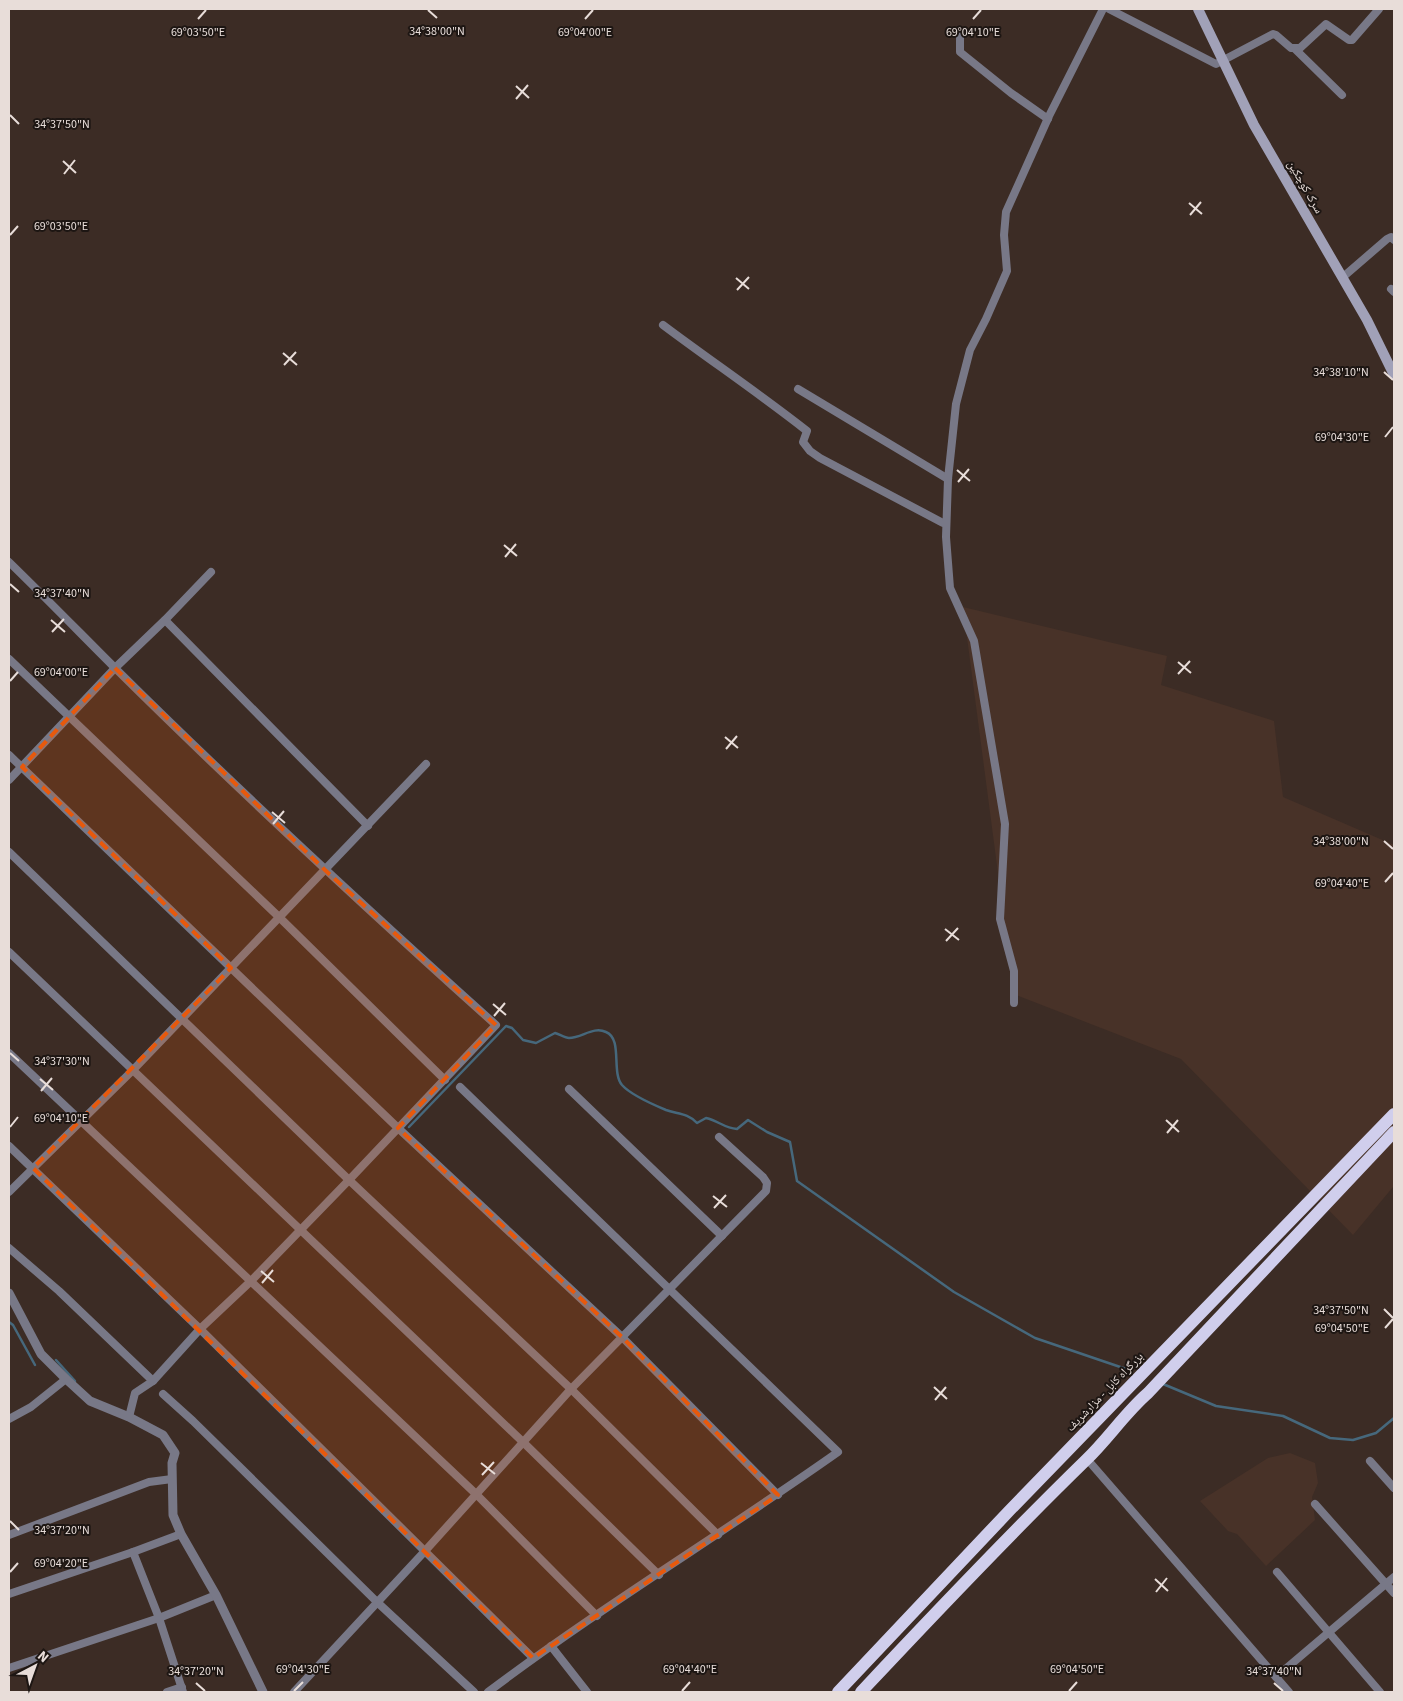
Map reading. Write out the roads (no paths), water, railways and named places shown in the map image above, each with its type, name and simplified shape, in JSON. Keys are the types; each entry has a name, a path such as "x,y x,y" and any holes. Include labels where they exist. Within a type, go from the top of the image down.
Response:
{"highway":[{"name":"بزرگراه کابل - مزارشریف","path":"838,1692 1010,1510 1394,1114"},
{"path":"865,1691 1003,1543 1087,1459 1135,1405 1148,1394 1394,1132"}],"main road":[{"name":"سرک کوچکین","path":"1198,9 1254,125 1343,277 1394,375"}],"street":[{"path":"1014,1003 1014,971 1000,919 1005,824 974,641 950,588 946,537 948,479 956,404 970,350 1007,271 1004,235 1006,212 1048,118 1103,9"},
{"path":"1109,9 1215,64 1223,62 1273,34 1276,35 1291,48 1295,49 1342,95"},
{"path":"1295,49 1300,48 1326,24 1349,40 1352,40 1378,9"},
{"path":"960,35 960,52 1011,93 1048,118"},
{"path":"1343,277 1387,238 1391,237 1394,240"},
{"path":"663,325 762,395 807,431 803,442 810,451 820,458 946,523"},
{"path":"798,389 948,479"},
{"path":"9,562 115,668 325,870 496,1025 349,1180 200,1329 153,1381 138,1390 132,1402 129,1417"},
{"path":"9,780 115,668 211,572"},
{"path":"165,620 368,826"},
{"path":"9,659 279,917 445,1080"},
{"path":"9,755 398,1128 622,1337 778,1495"},
{"path":"9,1192 133,1070 426,764"},
{"path":"9,852 349,1180 572,1389 718,1535"},
{"path":"9,952 524,1442 658,1575"},
{"path":"9,1053 476,1494 597,1616"},
{"path":"460,1087 838,1452 778,1495 533,1658 488,1692"},
{"path":"569,1089 722,1236"},
{"path":"294,1692 572,1389 766,1191 767,1182 763,1177 719,1137"},
{"path":"9,1146 200,1329 533,1658"},
{"path":"9,1248 59,1292 153,1381"},
{"path":"10,1297 41,1354 66,1380 90,1401 129,1417 163,1435 175,1453 172,1463 173,1515 181,1534 216,1595 263,1692"},
{"path":"9,1419 31,1407 66,1380"},
{"path":"163,1394 193,1421 377,1602 474,1692"},
{"path":"1087,1459 1289,1692"},
{"path":"1370,1461 1394,1488"},
{"path":"9,1535 149,1482 172,1479"},
{"path":"1315,1504 1394,1593"},
{"path":"9,1594 181,1534"},
{"path":"133,1552 159,1618 182,1690 167,1692"},
{"path":"1277,1572 1380,1692"},
{"path":"1276,1677 1394,1577"},
{"path":"9,1668 159,1618 216,1595"},
{"path":"551,1646 587,1692"}],"waterway":[{"path":"409,1127 506,1026 512,1028 523,1040 536,1043 555,1033 569,1038 597,1030 606,1032 611,1036 616,1048 619,1079 622,1085 631,1092 666,1110 686,1116 697,1123 706,1118 737,1129 748,1120 767,1132 790,1142 797,1181 954,1292 1035,1338 1132,1371"},
{"path":"9,1322 13,1325 35,1365"},
{"path":"56,1360 75,1381"},
{"path":"1163,1384 1216,1406 1283,1416 1330,1438 1353,1440 1376,1433 1394,1418"}]}
